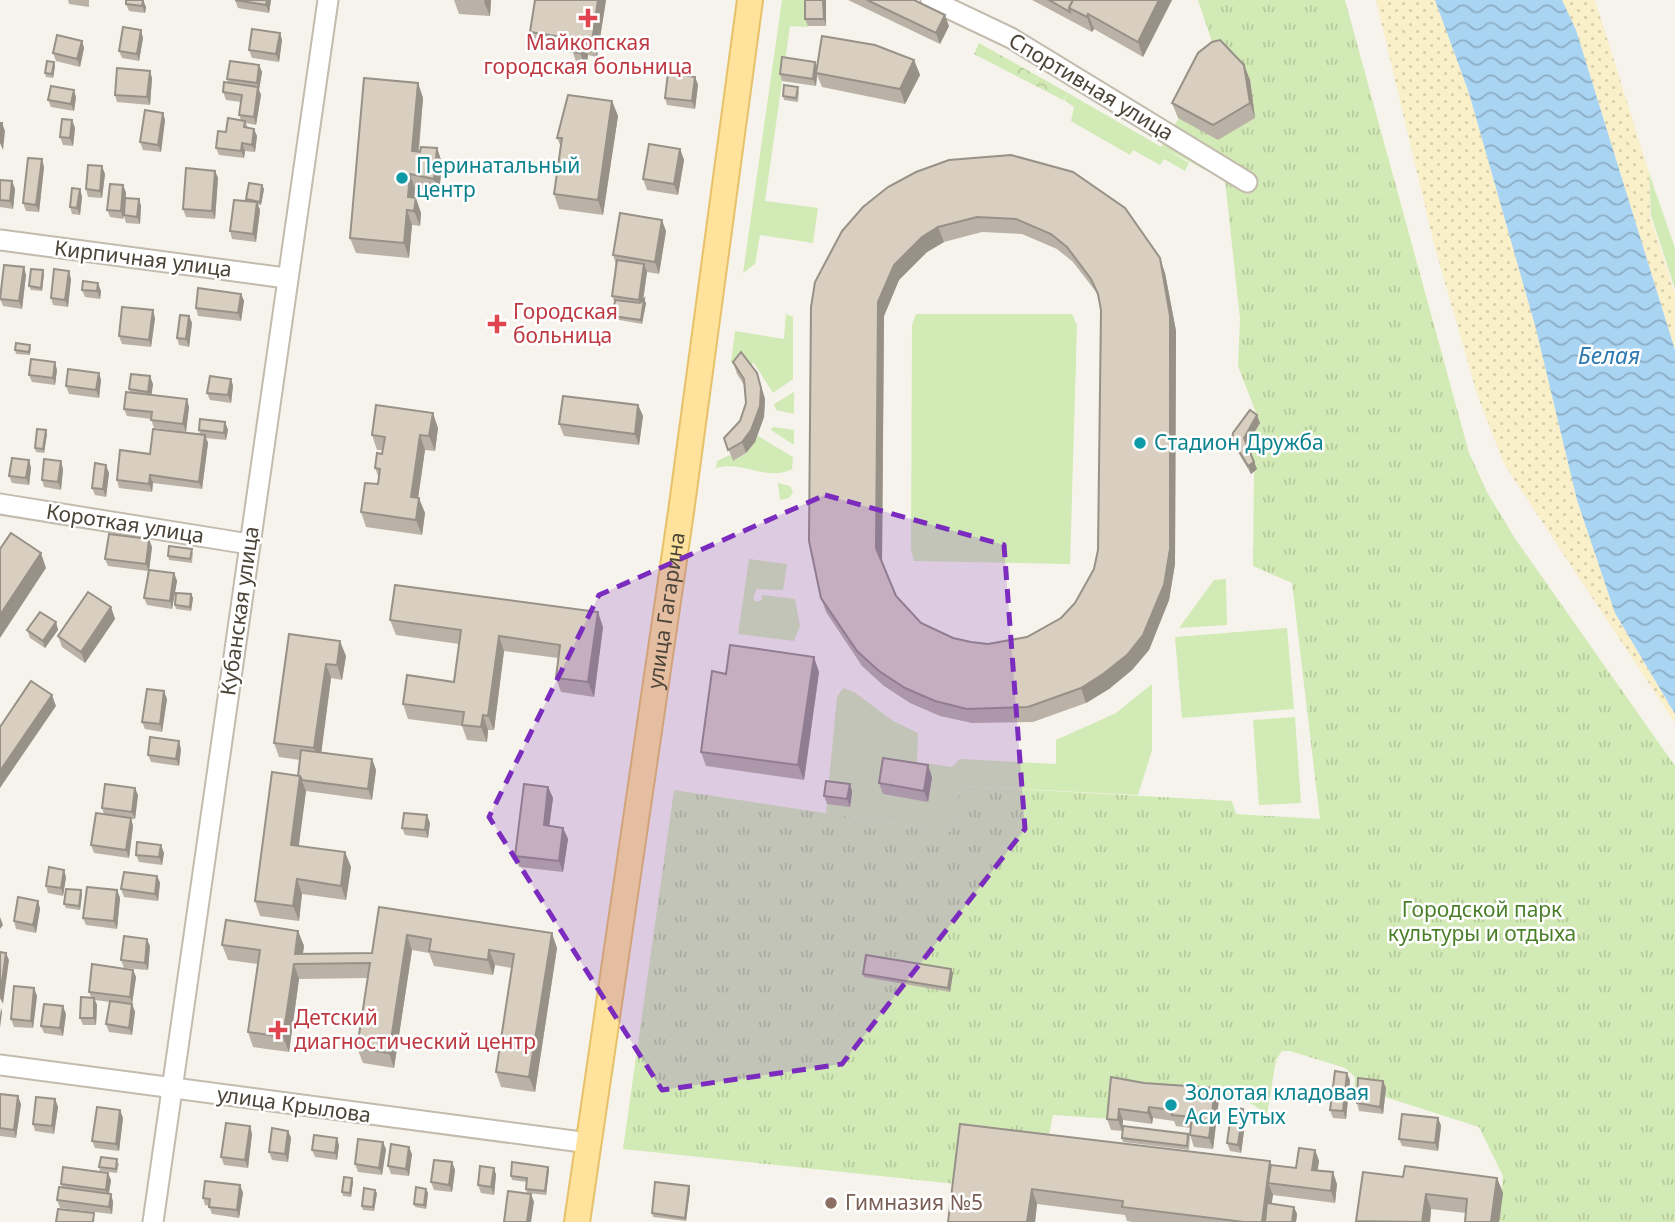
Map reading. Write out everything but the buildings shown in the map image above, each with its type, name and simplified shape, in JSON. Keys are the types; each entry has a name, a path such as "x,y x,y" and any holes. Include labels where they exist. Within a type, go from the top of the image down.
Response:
{"main road":[{"name":"улица Гагарина","path":"577,1222 681,512 750,0"}],"street":[{"name":"Кубанская улица","path":"153,1222 286,278 328,0"},
{"name":"Спортивная улица","path":"931,0 1011,38 1247,182"},
{"name":"Кирпичная улица","path":"0,240 286,278"},
{"name":"Короткая улица","path":"0,504 249,544"},
{"name":"улица Крылова","path":"0,1065 589,1143"}],"highlighted area":[{"path":"825,495 1004,545 1025,829 842,1064 662,1090 489,817 599,595"}],"green space":[{"path":"782,0 808,0 808,27 790,26 765,201 818,208 813,243 760,235 755,264 743,273"},
{"name":"Городской парк культуры и отдыха","path":"1198,0 1345,0 1469,453 1488,494 1516,540 1675,766 1675,1222 1499,1222 1503,1176 1479,1127 1385,1097 1385,1088 1354,1094 1355,1077 1345,1068 1290,1051 1282,1051 1276,1060 1267,1114 1249,1102 1116,1088 1112,1119 1053,1115 1048,1140 956,1184 623,1149 674,790 950,832 961,786 1232,801 1236,814 1320,819 1292,583 1253,566 1254,471 1246,446 1260,423 1238,366 1240,319 1225,180 1161,147 1217,57"},
{"path":"979,43 1068,93 1063,100 974,54"},
{"path":"1068,93 1189,163 1185,171 1164,159 1160,165 1133,150 1130,155 1071,121 1074,107 1064,100"},
{"path":"1649,173 1675,248 1675,289 1651,215"},
{"path":"786,314 793,317 793,379 773,393 754,363 739,370 731,362 735,331 784,339"},
{"path":"916,314 1072,314 1077,325 1070,564 914,561 911,549 912,325"},
{"path":"794,392 794,414 776,410 774,404"},
{"path":"773,427 794,430 794,445 771,430"},
{"path":"758,436 793,457 792,469 774,473 726,466 716,468 717,461 730,455 733,461 746,453"},
{"path":"778,483 790,486 793,492 789,498 780,500"},
{"path":"749,559 787,564 783,590 757,589 753,598 756,602 762,600 762,595 795,599 800,626 794,641 738,634"},
{"path":"1226,579 1227,625 1179,628 1214,580"},
{"path":"1287,628 1294,709 1182,718 1175,637"},
{"path":"1152,684 1152,750 1138,795 961,786 950,832 826,813 837,697 843,688 854,692 893,721 918,733 917,762 952,767 960,759 1056,764 1056,740 1116,713"},
{"path":"1295,717 1301,803 1259,805 1253,720"}],"sand":[{"path":"1376,0 1435,0 1469,93 1536,329 1577,500 1615,613 1675,714 1675,723 1504,464 1477,394 1434,244"},
{"path":"1562,0 1595,0 1649,172 1650,216 1675,294 1675,350 1576,30"}],"water":[{"name":"Белая","path":"1435,0 1562,0 1576,30 1675,350 1675,714 1615,613 1577,500 1536,329 1469,93"}],"place":[{"name":"Майкопская городская больница","path":"588,18"},
{"name":"Перинатальный центр","path":"402,178"},
{"name":"Городская больница","path":"497,324"},
{"name":"Стадион Дружба","path":"1140,443"},
{"name":"Детский диагностический центр","path":"278,1030"},
{"name":"Золотая кладовая Аси Еутых","path":"1171,1105"},
{"name":"Гимназия №5","path":"831,1203"}]}
